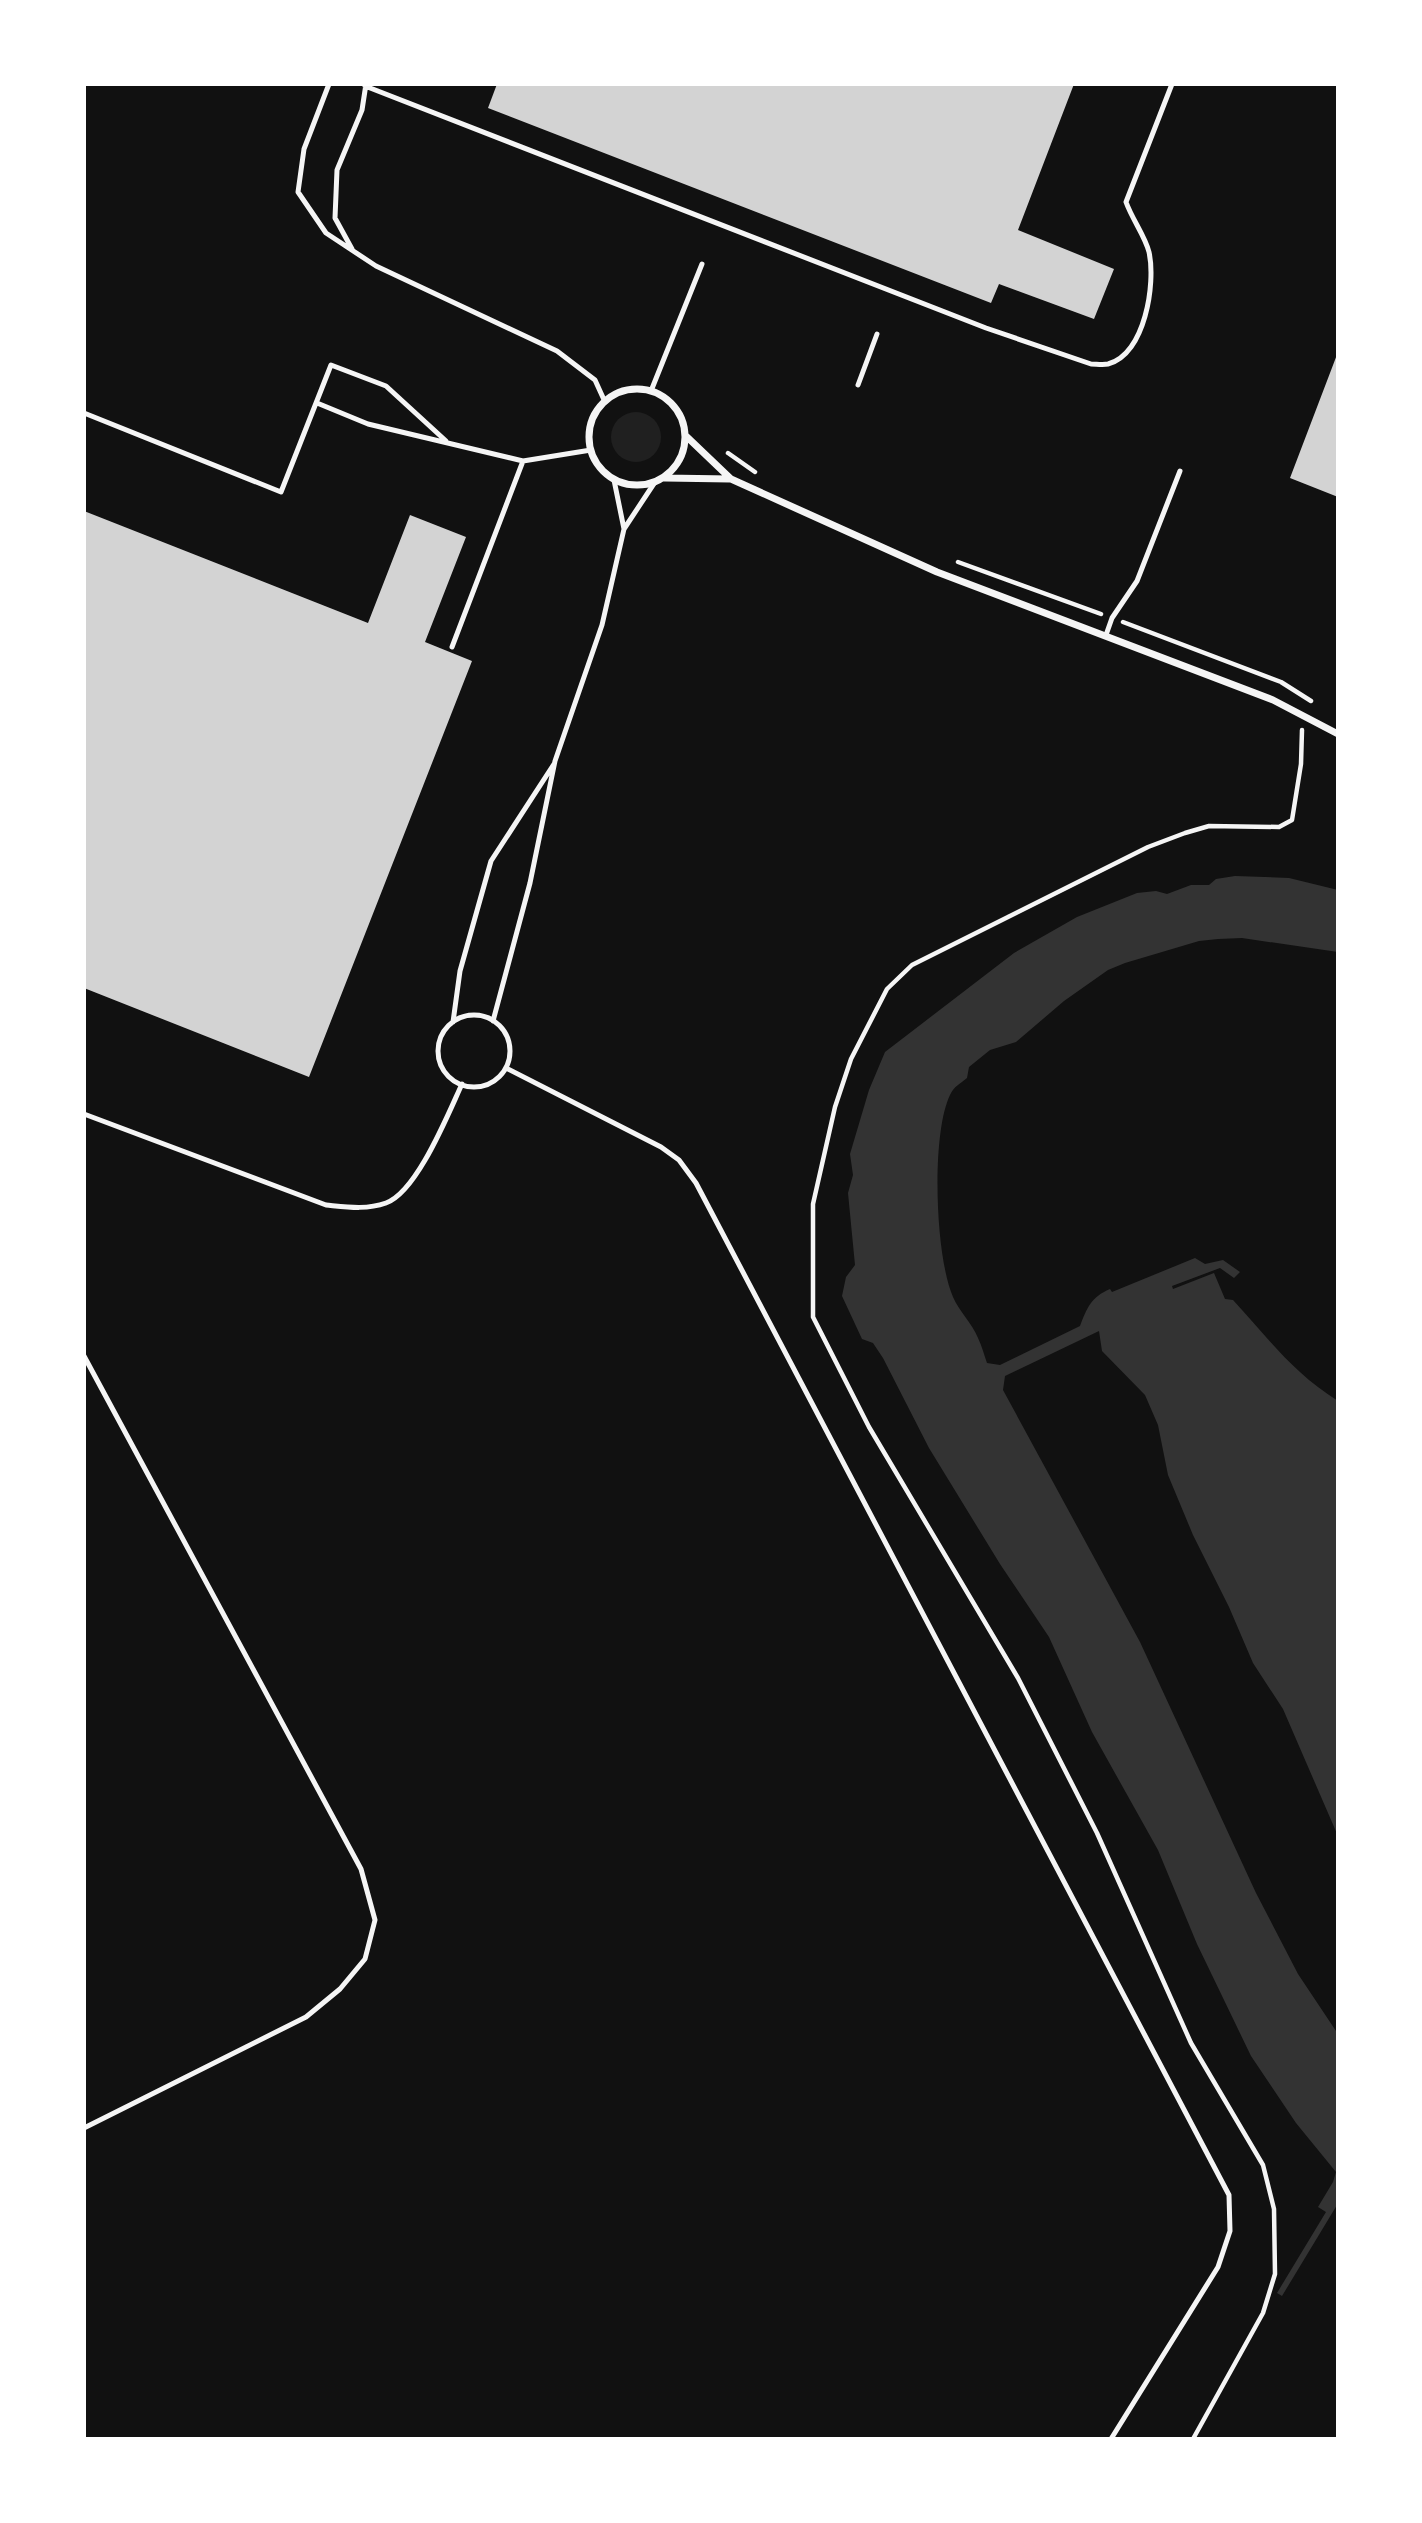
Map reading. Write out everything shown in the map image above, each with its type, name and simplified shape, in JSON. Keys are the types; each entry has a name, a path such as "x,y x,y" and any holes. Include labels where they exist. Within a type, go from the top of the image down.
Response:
{"street":[{"path":"665,478 680,459 686,436 683,421 675,408 651,391 622,392 605,402 593,419 591,450 604,472 614,480 641,486 665,478 731,479"},
{"path":"686,436 731,479 937,572 1273,700 1338,734"}],"lane":[{"path":"329,84 304,149 298,192 326,233 376,266 557,351 594,380 605,402"},
{"path":"354,252 335,218 337,170 362,110 365,85 986,328 1091,364 1110,364 1123,354 1142,327 1152,284 1148,250 1126,202 1172,84"},
{"path":"651,391 702,264"},
{"path":"858,385 877,334"},
{"path":"84,413 281,492 331,365 386,386 446,441"},
{"path":"317,403 368,424 523,461 591,450"},
{"path":"452,647 523,461"},
{"path":"1106,635 1112,618 1137,581 1180,471"},
{"path":"614,480 624,528"},
{"path":"493,1021 530,883 555,761 602,625 624,528 655,482"},
{"path":"453,1022 466,1016 480,1015 503,1030 509,1042 510,1055 506,1068 487,1085 462,1084 451,1078 439,1056 439,1043 453,1022 460,971 491,861 555,761"},
{"path":"506,1068 661,1147 679,1160 696,1183 1230,2195 1230,2231 1218,2267 1111,2439"},
{"path":"84,1114 326,1205 361,1209 389,1202 415,1176 462,1084"},
{"path":"84,1356 361,1869 375,1920 365,1959 340,1989 306,2017 84,2128"}],"path":[{"path":"726,452 756,473"},
{"path":"948,559 1281,682 1319,707"},
{"path":"1193,2439 1263,2313 1275,2274 1274,2208 1263,2165 1191,2043 1097,1833 1018,1678 869,1427 813,1317 813,1204 835,1107 851,1059 887,989 898,976 912,965 1148,847 1209,826 1279,827 1292,820 1301,764 1302,715"}],"shaded area":[{"path":"636,412 654,419 661,437 654,455 636,462 618,455 611,437 618,419"},
{"path":"1235,876 1289,878 1338,890 1338,952 1242,938 1218,939 1199,941 1108,970 1064,1001 1016,1042 990,1050 969,1067 967,1078 955,1087 944,1113 940,1137 938,1195 942,1254 947,1278 953,1297 981,1344 987,1363 1000,1365 1080,1326 1091,1304 1110,1289 1112,1292 1195,1258 1205,1264 1223,1260 1240,1272 1234,1278 1220,1268 1172,1286 1173,1289 1214,1273 1225,1299 1233,1300 1294,1367 1338,1401 1338,1836 1283,1709 1253,1663 1193,1535 1168,1475 1158,1425 1145,1395 1102,1351 1099,1331 1005,1376 1003,1390 1140,1642 1256,1893 1298,1974 1338,2034 1337,2205 1282,2296 1277,2293 1326,2212 1318,2207 1336,2172 1296,2123 1251,2056 1197,1944 1158,1850 1092,1732 1049,1637 1000,1564 929,1448 883,1358 873,1343 862,1339 842,1296 846,1277 855,1265 848,1193 853,1175 850,1154 869,1090 885,1052 1014,953 1077,917 1137,893 1156,891 1167,894 1191,885 1209,885 1216,879"}],"building":[{"path":"497,84 1074,84 1018,230 1114,269 1094,319 999,284 991,303 488,108"},
{"path":"1338,352 1338,497 1290,478"},
{"path":"84,511 368,623 410,515 466,537 425,642 472,661 309,1077 84,988"}]}
